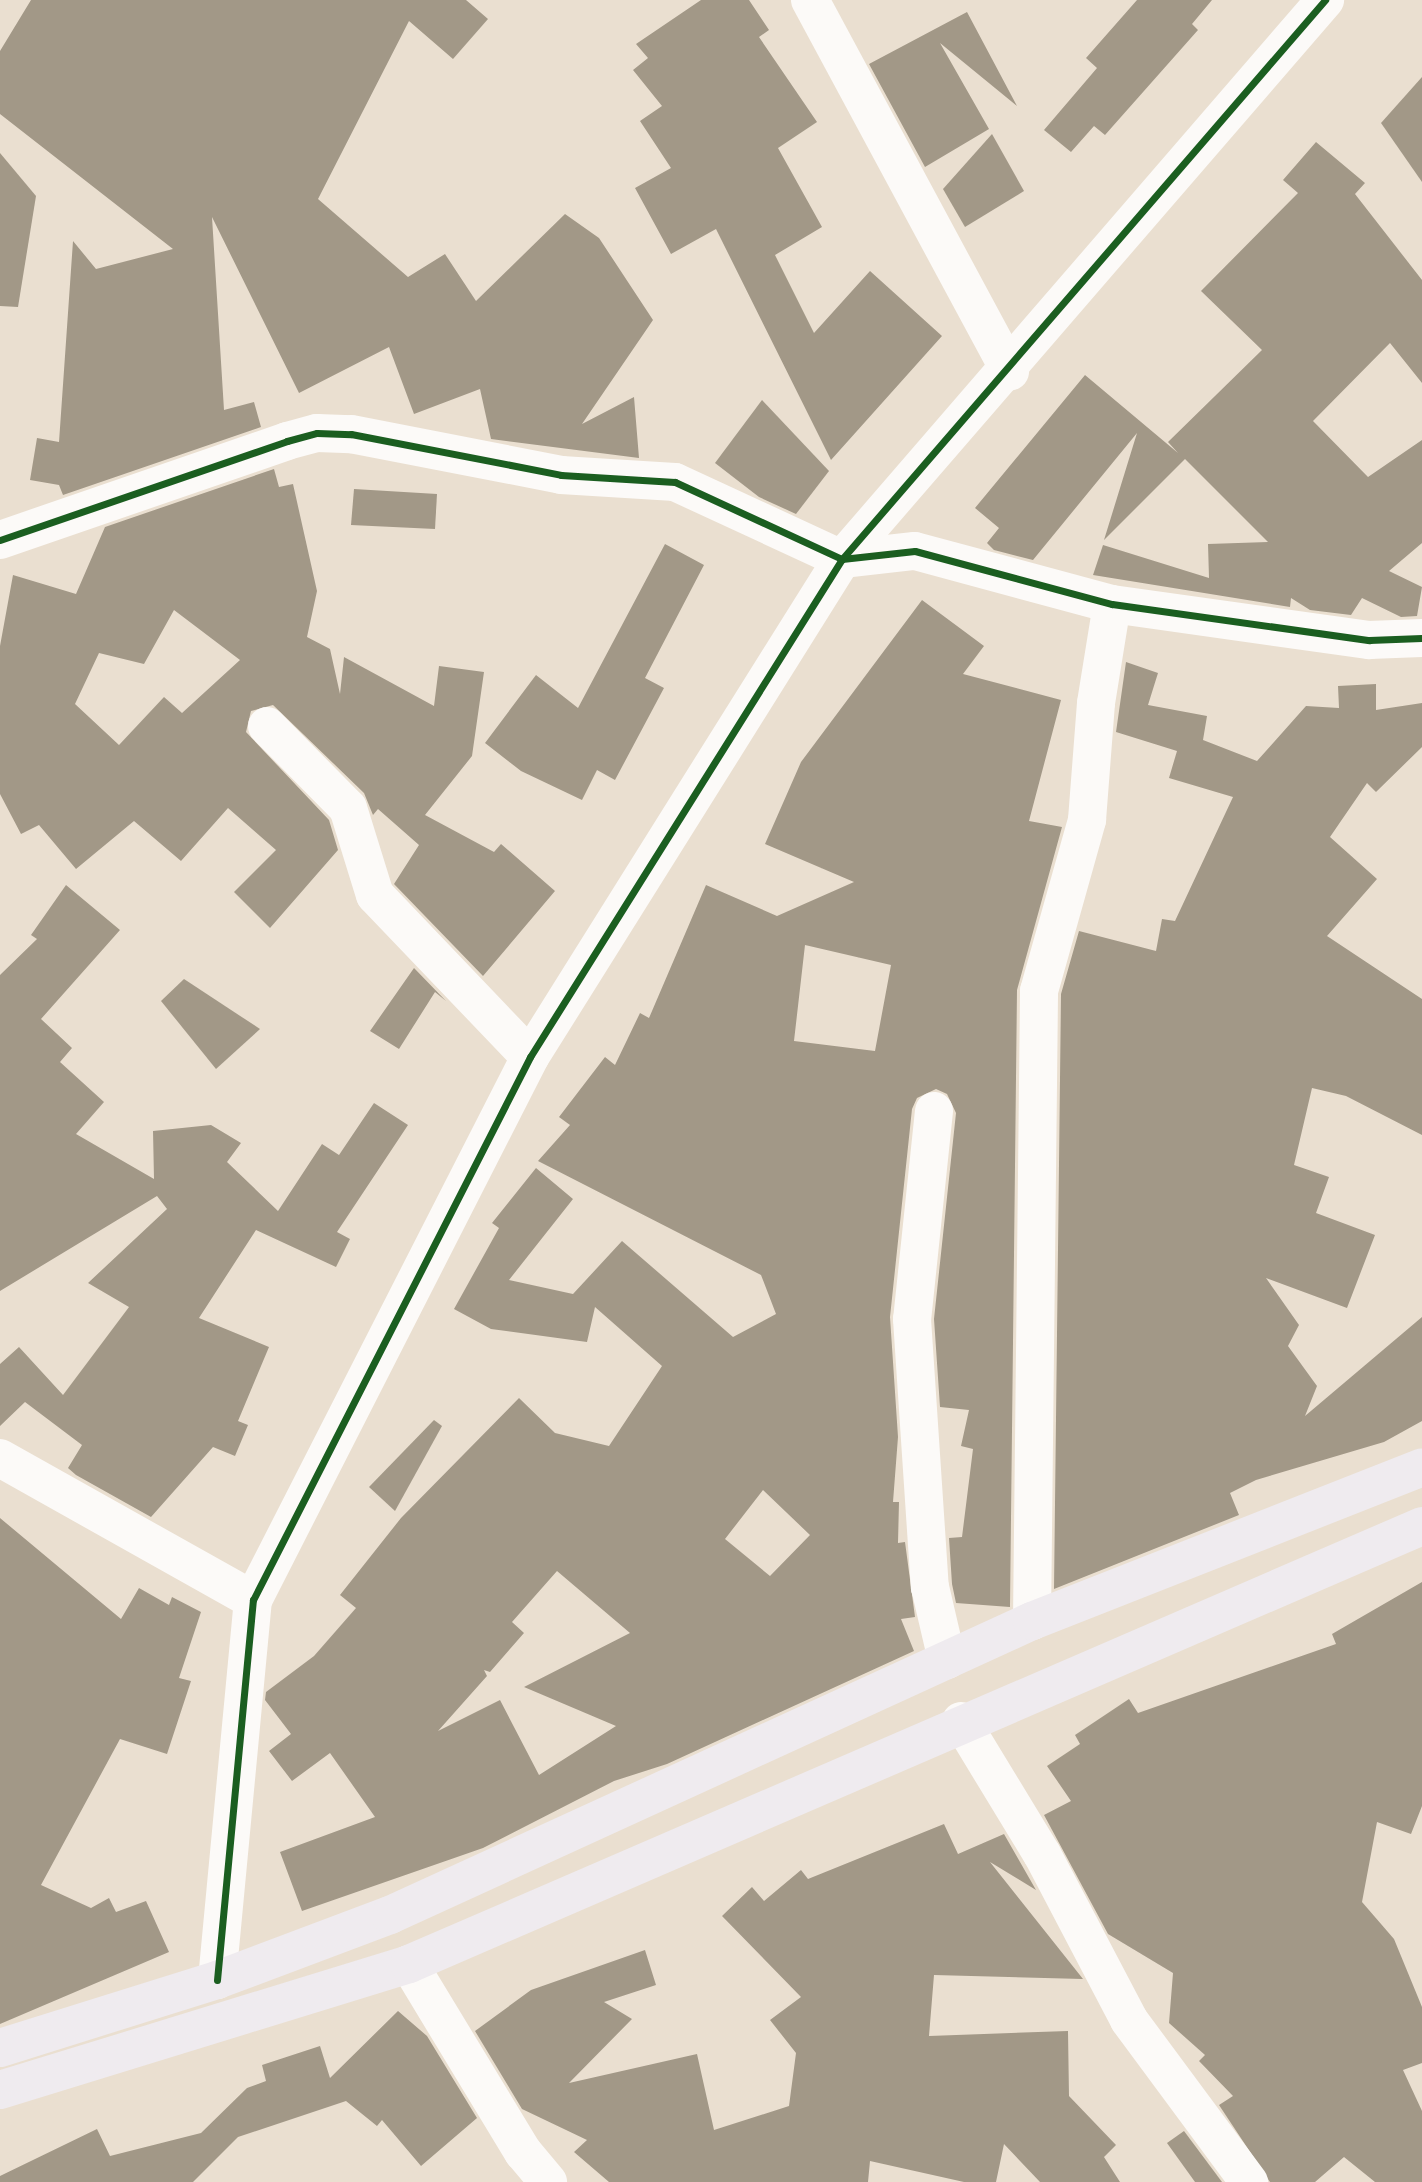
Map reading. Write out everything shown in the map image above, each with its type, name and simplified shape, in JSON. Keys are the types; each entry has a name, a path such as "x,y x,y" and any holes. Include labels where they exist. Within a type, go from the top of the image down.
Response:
{"main road":[{"path":"0,2048 217,1980 390,1915 1032,1621 1422,1467"},
{"path":"0,2090 409,1965 961,1721 1422,1526"}],"street":[{"path":"810,0 1010,372"},
{"path":"217,1980 253,1600 530,1058 842,559 1010,372 1325,0"},
{"path":"0,540 317,433 389,439 442,455 561,475 675,482 842,559 915,551 1112,604 1368,640 1422,638"},
{"path":"1032,1621 1039,991 1087,820 1096,703 1112,604"},
{"path":"267,726 348,808 383,905 530,1058"},
{"path":"934,1111 912,1319 930,1587 947,1660"},
{"path":"0,1458 253,1600"},
{"path":"961,1721 1042,1854 1129,2020 1249,2182"},
{"path":"409,1965 523,2152 548,2182"}],"building":[{"path":"31,0 466,0 488,19 453,59 409,21 318,199 408,277 445,254 476,301 565,214 599,238 653,320 582,424 634,397 639,458 491,439 480,389 414,414 389,347 299,393 212,217 224,410 254,402 261,427 63,495 59,485 30,480 37,438 59,442 73,241 96,269 173,249 0,114 0,51"},
{"path":"701,0 749,0 769,30 759,37 817,122 778,148 822,227 775,255 814,333 870,271 942,336 831,460 716,229 671,254 635,188 671,168 640,121 662,106 633,70 648,58 636,44"},
{"path":"1137,0 1212,0 1192,24 1198,30 1105,135 1094,126 1071,152 1044,130 1097,68 1086,58"},
{"path":"967,12 1017,106 940,43 989,129 925,167 869,64"},
{"path":"1422,77 1422,182 1381,123"},
{"path":"992,134 1024,191 965,227 943,189"},
{"path":"1316,142 1365,183 1355,194 1422,280 1422,383 1390,343 1313,421 1368,477 1422,440 1422,543 1389,571 1422,587 1417,616 1401,617 1362,598 1351,615 1310,610 1291,598 1290,607 1093,575 1103,545 1209,578 1208,544 1268,542 1185,459 1104,540 1137,433 1033,560 994,550 987,543 999,528 975,508 1085,375 1178,453 1168,442 1262,350 1201,291 1298,193 1283,180"},
{"path":"0,153 36,196 18,307 0,306"},
{"path":"762,400 829,471 796,514 759,497 715,463"},
{"path":"274,469 279,487 293,484 317,591 307,637 330,649 340,694 344,657 434,706 439,666 484,672 472,756 425,815 494,852 501,844 555,891 483,976 394,884 419,845 378,809 373,815 364,793 273,705 251,711 246,732 329,820 338,850 270,928 234,892 276,850 228,808 181,861 134,821 76,869 39,825 21,834 0,794 0,646 13,575 76,594 105,527","holes":["174,610 240,660 182,713 164,697 119,745 75,704 99,653 144,664"]},
{"path":"354,489 437,494 435,529 351,525"},
{"path":"665,544 704,565 645,678 664,688 615,780 597,770 582,800 521,771 485,743 536,675 578,708"},
{"path":"922,600 984,646 963,674 1061,700 1029,821 1062,827 1017,990 1010,1607 956,1603 952,1584 949,1538 962,1537 973,1449 961,1446 969,1410 940,1407 934,1319 956,1113 947,1094 936,1089 917,1098 912,1109 890,1317 898,1437 893,1502 899,1502 898,1543 905,1542 915,1617 901,1619 914,1651 667,1764 614,1781 483,1848 302,1911 280,1852 375,1817 330,1753 292,1781 269,1751 291,1734 265,1700 266,1692 314,1656 356,1608 340,1595 401,1518 519,1398 555,1433 609,1446 662,1366 595,1307 587,1342 491,1329 454,1309 499,1228 492,1223 536,1168 573,1199 509,1280 573,1294 622,1241 733,1337 776,1314 761,1275 538,1161 570,1125 559,1117 605,1057 615,1065 640,1013 649,1018 706,885 777,916 854,882 765,844 801,762","holes":["805,945 891,965 875,1051 794,1041","763,1490 810,1535 770,1576 725,1539","557,1571 630,1633 524,1687 616,1726 539,1775 500,1700 438,1731 487,1676 484,1670 490,1672 524,1633 512,1622"]},
{"path":"1126,662 1158,673 1148,705 1207,716 1203,740 1257,761 1306,706 1339,708 1338,686 1376,684 1376,710 1422,703 1422,747 1376,792 1367,783 1330,837 1377,879 1327,936 1422,999 1422,1135 1346,1096 1312,1088 1294,1165 1329,1177 1316,1213 1375,1235 1347,1308 1266,1278 1299,1325 1288,1346 1317,1386 1305,1416 1422,1317 1422,1421 1384,1442 1256,1480 1230,1493 1239,1515 1054,1589 1061,994 1079,931 1156,951 1162,919 1175,921 1233,797 1169,778 1177,751 1116,732"},
{"path":"66,885 120,930 41,1019 72,1048 60,1062 104,1102 76,1134 154,1179 153,1131 211,1125 241,1143 227,1162 278,1211 322,1144 339,1155 374,1103 408,1125 337,1232 350,1239 336,1267 256,1230 199,1318 269,1347 238,1421 248,1425 235,1456 213,1447 151,1517 68,1468 82,1445 25,1402 0,1426 0,1364 19,1347 63,1395 129,1307 88,1283 167,1209 157,1196 0,1291 0,975 37,939 31,935"},
{"path":"414,968 446,1001 435,992 399,1049 370,1031"},
{"path":"184,979 260,1029 216,1069 161,1001"},
{"path":"434,1420 442,1426 395,1511 369,1487"},
{"path":"0,1518 121,1619 139,1588 169,1605 172,1597 201,1612 179,1678 191,1681 167,1754 120,1739 41,1885 91,1908 109,1898 116,1912 146,1901 169,1952 0,2024"},
{"path":"1422,1582 1422,1806 1411,1834 1377,1822 1362,1902 1394,1939 1422,2007 1422,2063 1403,2070 1422,2111 1422,2182 1375,2182 1344,2157 1315,2182 1270,2182 1219,2105 1233,2096 1199,2061 1205,2055 1169,2023 1173,1973 1108,1934 1044,1815 1071,1801 1047,1766 1080,1744 1075,1735 1129,1699 1138,1713 1336,1644 1332,1634"},
{"path":"944,1824 958,1854 1004,1834 1036,1890 990,1862 1083,1979 934,1975 929,2036 1068,2031 1069,2096 1116,2145 1104,2157 1120,2182 1040,2182 1004,2144 996,2182 964,2182 870,2161 868,2182 609,2182 574,2152 587,2140 522,2109 475,2031 531,1990 645,1950 656,1985 604,2002 632,2019 569,2083 697,2054 714,2130 789,2106 796,2053 770,2020 801,1997 722,1916 752,1887 764,1901 801,1870 808,1879"},
{"path":"398,2011 427,2036 477,2118 421,2166 382,2120 377,2126 346,2101 238,2137 193,2182 0,2182 0,2176 97,2129 110,2156 201,2133 247,2088 266,2081 262,2065 320,2046 330,2078"},
{"path":"1184,2131 1222,2182 1195,2182 1167,2143"}],"cycle path":[{"path":"217,1980 253,1600 530,1057 842,559 1325,0"},
{"path":"0,540 287,441 317,433 351,434 561,475 675,482 842,559 915,551 1112,604 1369,640 1422,638"}]}
